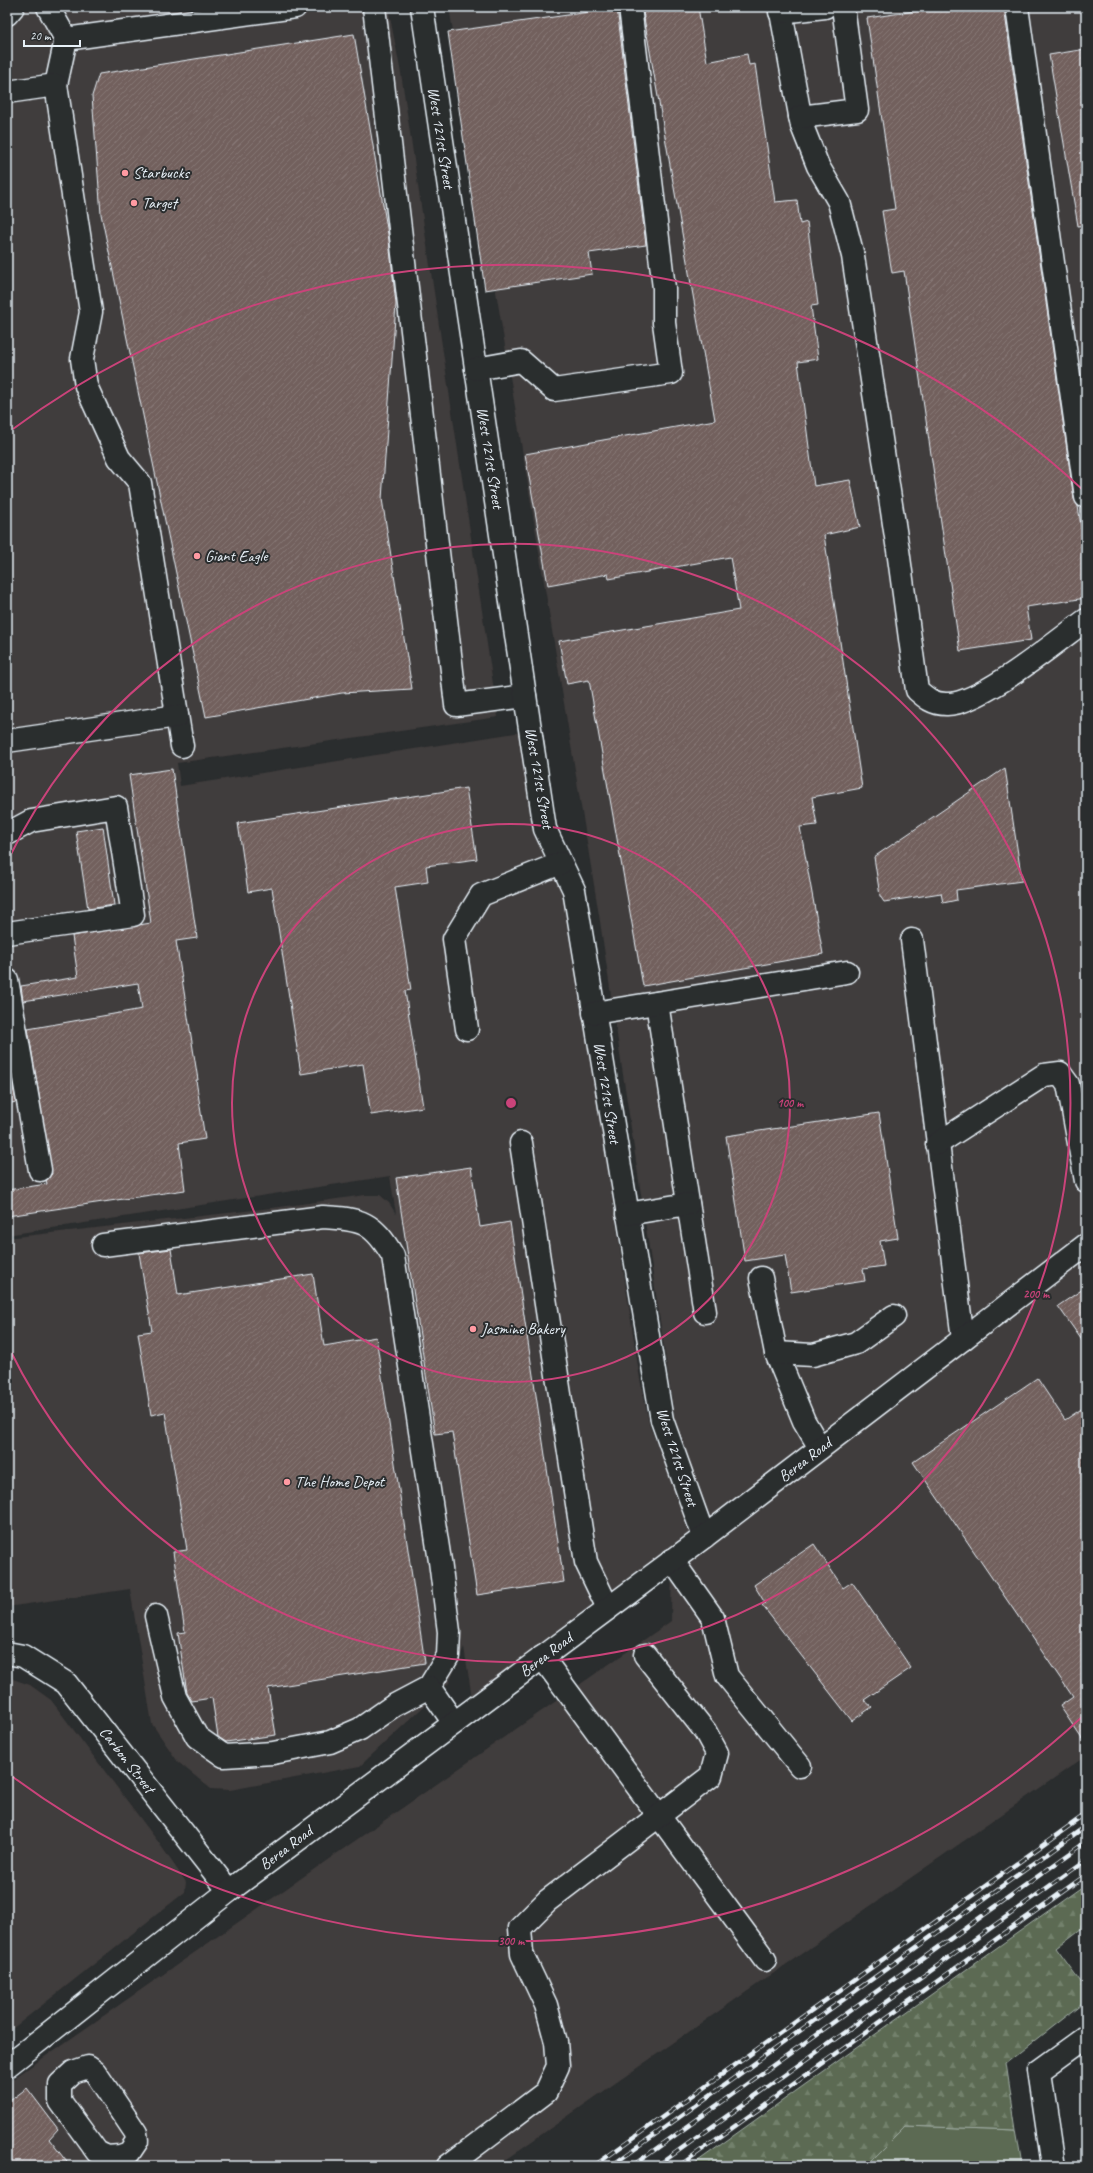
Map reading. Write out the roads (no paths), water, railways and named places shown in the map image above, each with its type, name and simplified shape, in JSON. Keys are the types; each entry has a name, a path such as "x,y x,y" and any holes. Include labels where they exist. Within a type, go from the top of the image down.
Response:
{"street":[{"path":"7,14 13,7"},
{"path":"48,7 66,39 56,85 91,312 82,359 86,386 119,458 140,483 182,746"},
{"path":"66,39 295,7"},
{"path":"374,7 456,705 525,696"},
{"name":"West 121st Street","path":"422,7 545,828 574,890 662,1420 704,1537"},
{"path":"476,369 520,360 554,390 671,373 664,323 664,288 630,7"},
{"path":"825,7 780,9 800,117 809,148 839,202 853,256 898,550 917,690 931,702 947,705 966,701 986,692 1086,620"},
{"path":"800,117 857,110 843,7"},
{"path":"1017,7 1086,497"},
{"path":"7,92 56,85"},
{"path":"7,741 177,716"},
{"path":"7,834 31,821 116,807 133,915 7,933"},
{"path":"467,1029 454,939 481,895 561,863"},
{"path":"912,940 963,1339"},
{"path":"594,1013 846,972"},
{"path":"7,980 40,1170"},
{"path":"657,1002 704,1312"},
{"path":"937,1144 1044,1075 1060,1073 1068,1084 1086,1181"},
{"path":"521,1143 586,1562 608,1608"},
{"path":"627,1214 688,1204"},
{"path":"103,1245 323,1217 354,1219 373,1229 383,1238 394,1256 440,1561 449,1632 448,1656 429,1687 393,1706 360,1730 330,1742 273,1753 224,1756 197,1737 175,1697 156,1616"},
{"name":"Berea Road","path":"7,2066 229,1891 704,1537 1086,1245"},
{"path":"761,1278 776,1353 804,1421 820,1448"},
{"path":"776,1353 813,1355 856,1343 894,1316"},
{"path":"672,1560 713,1618 727,1676 800,1766"},
{"name":"Carbon Street","path":"7,1653 23,1656 66,1683 229,1891"},
{"path":"448,2166 546,2092 558,2066 556,2042 546,2005 522,1954 520,1928 547,1901 711,1776 717,1753 705,1731 645,1655"},
{"path":"542,1657 765,1960"},
{"path":"429,1687 454,1723"},
{"path":"1053,2166 1039,2071 1086,2037"}],"railway":[{"path":"594,2166 1086,1814"},
{"path":"611,2166 1086,1826"},
{"path":"632,2166 1086,1842"},
{"path":"657,2166 1086,1860"},
{"path":"679,2166 1086,1875"}],"place":[{"name":"Starbucks","path":"125,173"},
{"name":"Target","path":"134,203"},
{"name":"Giant Eagle","path":"197,556"},
{"name":"Jasmine Bakery","path":"473,1329"},
{"name":"The Home Depot","path":"287,1482"}]}
